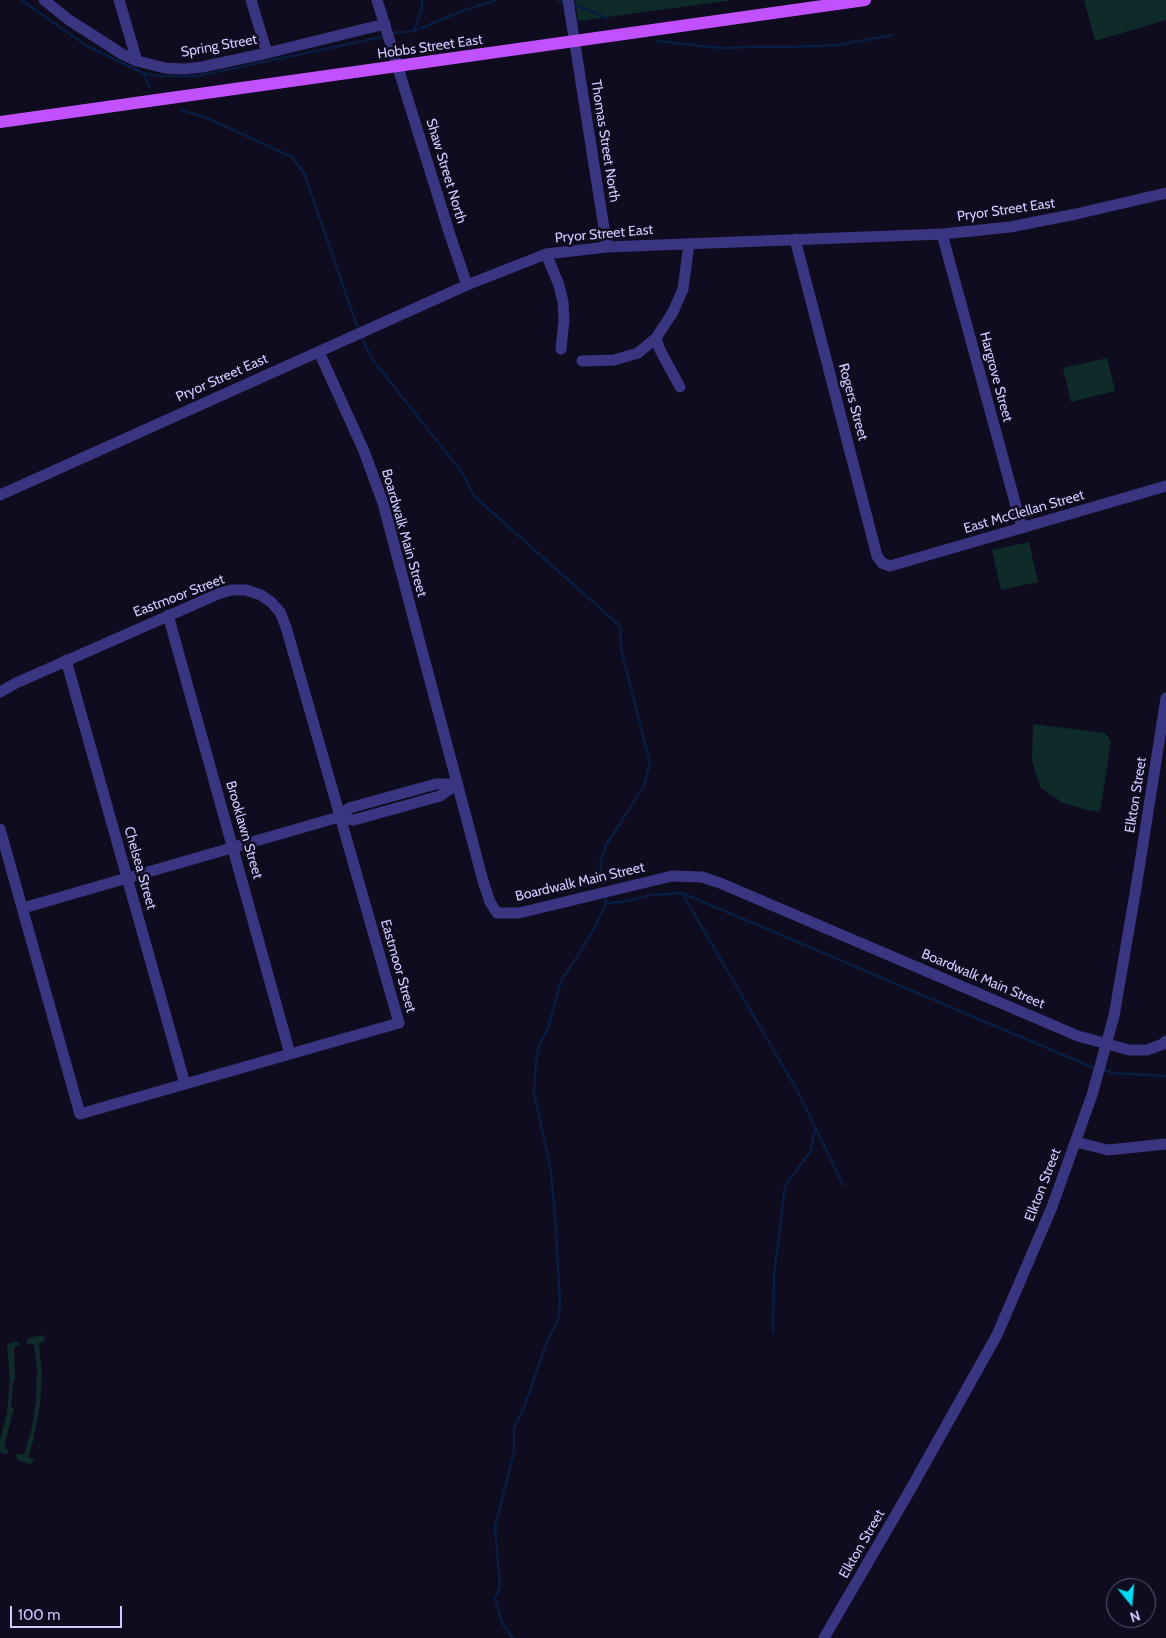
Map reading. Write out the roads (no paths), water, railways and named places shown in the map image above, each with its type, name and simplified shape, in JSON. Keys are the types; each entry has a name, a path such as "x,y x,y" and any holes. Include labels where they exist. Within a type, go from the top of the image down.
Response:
{"main road":[{"name":"Hobbs Street East","path":"0,122 865,0"}],"street":[{"name":"Spring Street","path":"44,0 69,20 122,54 156,67 184,69 267,53 385,24"},
{"path":"119,0 137,61"},
{"path":"251,0 267,53"},
{"name":"Shaw Street North","path":"377,0 468,285"},
{"name":"Thomas Street North","path":"568,0 607,247"},
{"name":"Pryor Street East","path":"0,495 468,285 546,254 607,247 942,234 1010,227 1166,193"},
{"name":"Hargrove Street","path":"942,234 1022,528"},
{"name":"Rogers Street","path":"795,239 877,556 882,563 890,566"},
{"path":"582,361 614,360 638,353 656,338 673,312 683,289 689,244"},
{"path":"546,254 559,286 563,302 564,320 561,348"},
{"path":"656,338 660,350 680,387"},
{"name":"Boardwalk Main Street","path":"319,352 364,451 383,503 482,882 490,902 497,913 519,913 672,876 702,877 1078,1036 1106,1044"},
{"name":"East McClellan Street","path":"890,566 1166,486"},
{"name":"Eastmoor Street","path":"0,692 66,660 218,594 231,590 246,590 261,595 271,602 280,612 286,626 399,1023 80,1114 0,830"},
{"name":"Brooklawn Street","path":"168,615 290,1054"},
{"name":"Chelsea Street","path":"66,660 185,1084"},
{"name":"Elkton Street","path":"824,1638 910,1492 997,1335 1052,1207 1076,1142 1092,1095 1114,1016 1166,698"},
{"path":"23,908 339,817 354,820 440,796 457,784"},
{"path":"1106,1044 1129,1050 1147,1050 1166,1041"},
{"path":"1076,1142 1108,1150 1166,1144"}],"waterway":[{"path":"21,0 87,46 143,73 158,76 197,76 382,37"},
{"path":"414,31 422,8 422,0"},
{"path":"393,33 414,31 462,11 497,0"},
{"path":"558,0 564,4"},
{"path":"573,5 607,19"},
{"path":"656,41 721,48 789,47 837,45 893,35"},
{"path":"143,73 150,87"},
{"path":"181,110 207,118 292,157 304,173 358,329"},
{"path":"362,338 372,359 461,471 475,497 620,626 621,649 650,763 644,786 606,845 600,863 603,883"},
{"path":"682,893 798,1092 843,1185"},
{"path":"606,903 622,902 651,895 682,893 1094,1068"},
{"path":"513,1638 502,1623 495,1598 500,1587 495,1527 514,1452 514,1428 525,1405 547,1341 558,1319 560,1304 551,1172 534,1093 536,1062 539,1045 548,1028 561,981 595,927 606,903 606,898"},
{"path":"1105,1070 1112,1073 1166,1076"},
{"path":"773,1332 774,1275 785,1186 810,1152 815,1129"}]}
